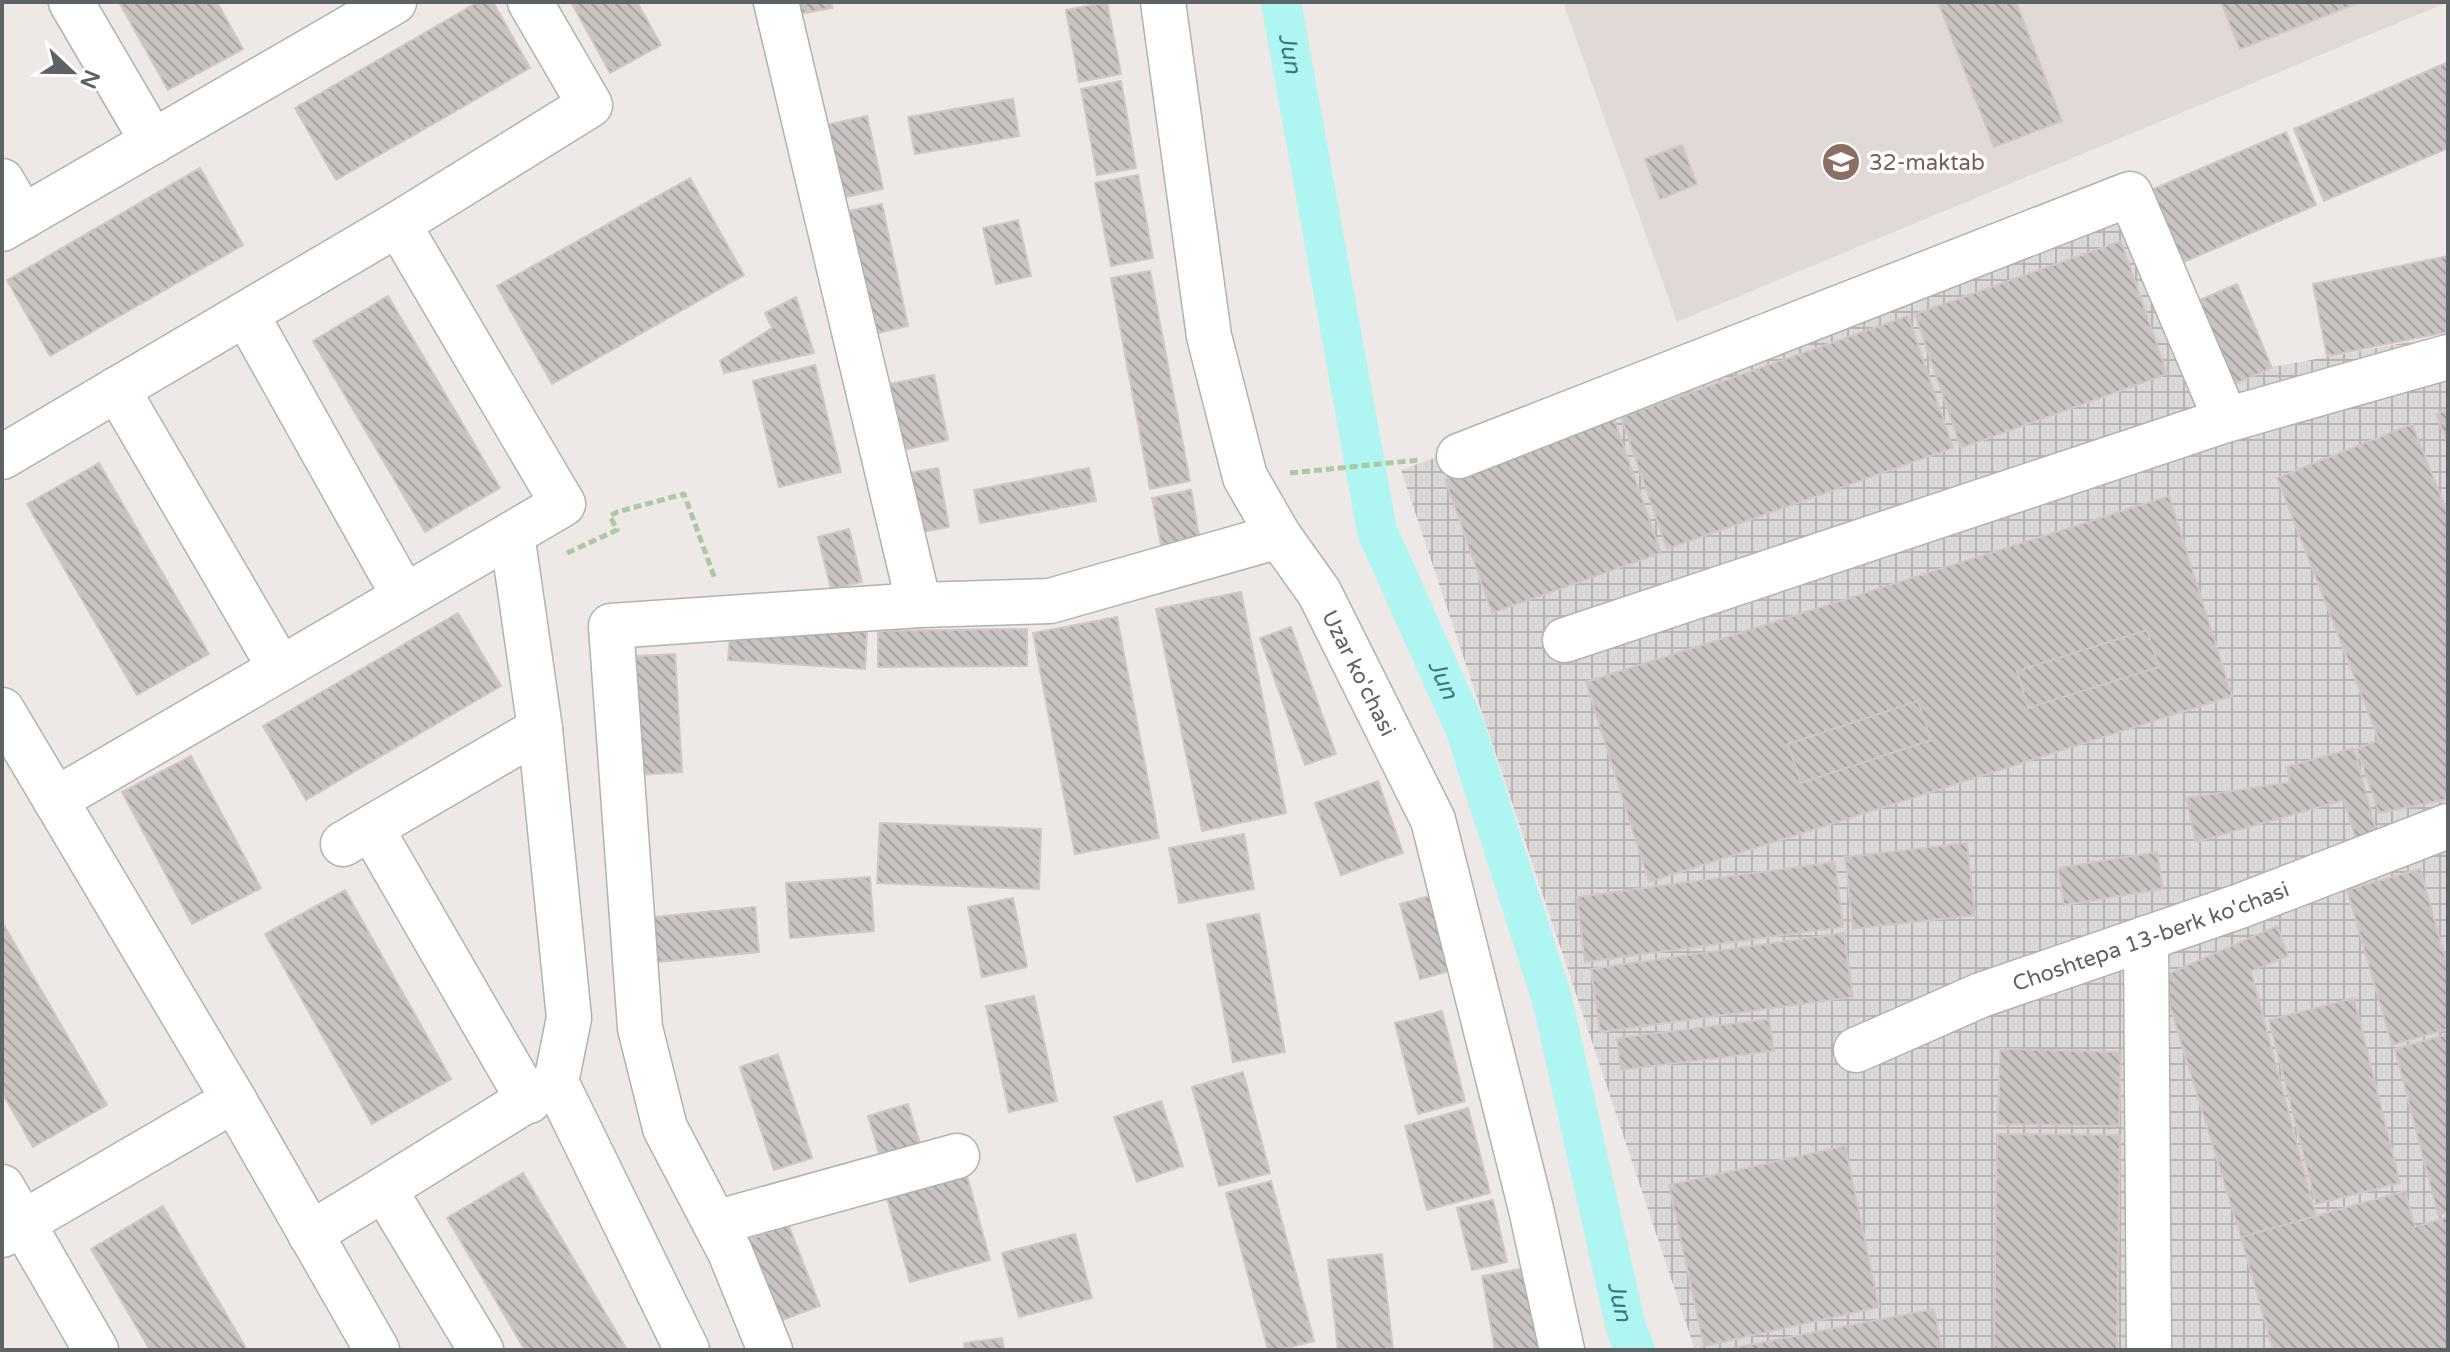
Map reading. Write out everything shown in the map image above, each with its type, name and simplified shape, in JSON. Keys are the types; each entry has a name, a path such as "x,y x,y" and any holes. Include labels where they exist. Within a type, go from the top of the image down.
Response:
{"street":[{"path":"71,2 153,142"},
{"path":"9,209 153,142 394,2"},
{"path":"2,457 398,224 590,105 530,2"},
{"path":"776,2 919,605"},
{"name":"Uzar ko'chasi","path":"1163,2 1209,336 1245,477 1279,536 1319,592 1433,820 1531,1209 1562,1350"},
{"path":"1459,456 2130,194 2226,420"},
{"path":"55,800 404,596 515,555 563,504 398,224"},
{"path":"246,314 404,596"},
{"path":"1565,640 2226,420 2448,357"},
{"path":"117,389 280,668"},
{"path":"770,1350 730,1252 665,1128 640,1028 611,626 919,605 1050,601 1279,536"},
{"path":"310,1234 543,1091 569,1018 540,729 515,555"},
{"path":"2,710 234,1100 377,1350"},
{"path":"540,729 357,836 543,1091 687,1350"},
{"name":"Choshtepa 13-berk ko'chasi","path":"1856,1050 1981,995 2240,906 2443,841"},
{"path":"2146,938 2149,1350"},
{"path":"96,1350 9,1215 234,1100"},
{"path":"715,1223 957,1156"},
{"path":"384,1189 481,1350"}],"path":[{"path":"1245,477 1459,456"},
{"path":"515,555 617,530 610,516 617,512 684,494 729,618"}],"shaded area":[{"name":"32-maktab","path":"1563,2 2448,2 1677,322"},
{"path":"2122,208 2239,373 2448,335 2448,1350 1695,1350 1401,470"}],"building":[{"path":"119,2 217,2 243,49 168,90"},
{"path":"478,2 493,2 530,68 336,180 295,108"},
{"path":"571,2 637,2 661,45 610,73"},
{"path":"792,2 831,2 832,8 794,15"},
{"path":"1107,2 1121,74 1079,82 1066,10"},
{"path":"1938,2 2016,2 2062,121 1994,147"},
{"path":"2221,2 2361,2 2240,49"},
{"path":"2448,62 2448,148 2324,201 2294,129"},
{"path":"1121,81 1136,168 1097,175 1081,89"},
{"path":"1013,99 1019,136 915,154 908,117"},
{"path":"867,116 883,189 836,199 821,126"},
{"path":"2286,132 2316,205 2177,265 2146,192"},
{"path":"1682,145 1697,184 1660,199 1645,159"},
{"path":"200,168 243,245 50,356 7,280"},
{"path":"1138,175 1153,258 1111,266 1095,183"},
{"path":"690,178 744,275 552,384 497,286"},
{"path":"882,204 908,326 869,335 843,212"},
{"path":"1018,220 1031,276 996,284 983,228"},
{"path":"2121,241 2167,374 1961,448 1915,314"},
{"path":"2448,256 2448,332 2327,356 2313,284"},
{"path":"1150,271 1190,481 1150,489 1111,278"},
{"path":"2237,284 2272,368 2226,388 2190,304"},
{"path":"388,296 500,488 425,532 313,341"},
{"path":"796,297 814,353 724,373 720,361 772,328 765,313"},
{"path":"1908,316 1953,448 1667,549 1621,417"},
{"path":"815,365 841,472 779,487 753,381"},
{"path":"934,375 948,440 903,450 890,384"},
{"path":"2448,409 2448,445 2436,414"},
{"path":"1614,419 1661,553 1492,613 1445,479"},
{"path":"2412,424 2448,514 2448,799 2379,813 2357,749 2379,740 2277,478"},
{"path":"99,463 209,654 137,695 27,504"},
{"path":"938,468 949,527 922,532 910,473"},
{"path":"1089,468 1096,501 980,523 974,490"},
{"path":"1191,490 1201,547 1163,555 1152,498"},
{"path":"2169,496 2232,696 1649,882 1586,682"},
{"path":"849,529 862,582 831,589 818,537"},
{"path":"1241,592 1286,813 1202,831 1156,609"},
{"path":"458,613 501,686 306,800 263,726"},
{"path":"1117,617 1159,838 1075,854 1033,633"},
{"path":"731,624 867,632 865,669 728,660"},
{"path":"1291,627 1336,754 1305,765 1260,638"},
{"path":"1027,629 1027,666 878,667 878,631"},
{"path":"2147,630 2159,667 2028,708 2017,671"},
{"path":"675,654 682,772 623,776 617,657"},
{"path":"1918,701 1931,740 1801,783 1788,744"},
{"path":"2354,748 2379,842 2358,847 2344,800 2196,842 2186,798 2290,782 2286,767"},
{"path":"191,756 261,888 192,924 122,792"},
{"path":"1378,781 1403,853 1341,875 1315,803"},
{"path":"880,823 1041,829 1039,889 877,883"},
{"path":"1244,834 1254,889 1179,903 1169,848"},
{"path":"1967,843 1975,915 1853,929 1845,857"},
{"path":"2157,852 2163,889 2064,905 2058,868"},
{"path":"1835,862 1843,927 1585,962 1577,897"},
{"path":"2420,869 2448,967 2448,1029 2392,1045 2347,890"},
{"path":"870,877 874,931 790,938 786,883"},
{"path":"345,890 451,1079 372,1124 265,934"},
{"path":"1433,895 1453,970 1420,979 1400,904"},
{"path":"1013,898 1027,967 982,977 968,907"},
{"path":"755,907 759,952 648,963 644,918"},
{"path":"1259,914 1285,1052 1233,1062 1207,924"},
{"path":"2,922 107,1105 33,1147 2,1092"},
{"path":"2277,926 2288,956 2251,971 2316,1216 2241,1237 2161,977"},
{"path":"1844,933 1853,997 1600,1032 1591,969"},
{"path":"1034,996 1057,1101 1009,1112 986,1006"},
{"path":"2354,998 2400,1183 2316,1204 2269,1020"},
{"path":"1442,1011 1465,1101 1418,1114 1395,1023"},
{"path":"1769,1019 1774,1051 1621,1070 1617,1038"},
{"path":"2448,1034 2448,1212 2438,1215 2395,1049"},
{"path":"2000,1049 2121,1052 2119,1126 1998,1124"},
{"path":"778,1054 812,1158 774,1170 740,1067"},
{"path":"1243,1072 1270,1173 1219,1186 1192,1087"},
{"path":"1161,1101 1183,1166 1137,1182 1114,1117"},
{"path":"908,1104 924,1157 884,1169 868,1116"},
{"path":"1468,1108 1490,1193 1427,1210 1405,1126"},
{"path":"1997,1134 2120,1135 2117,1350 1994,1350"},
{"path":"1845,1146 1879,1307 1704,1346 1669,1185"},
{"path":"523,1173 627,1350 525,1350 447,1218"},
{"path":"967,1176 990,1260 910,1282 887,1198"},
{"path":"1271,1181 1314,1341 1279,1350 1268,1350 1226,1193"},
{"path":"2405,1191 2415,1227 2448,1217 2448,1350 2273,1350 2241,1237"},
{"path":"1493,1200 1507,1262 1472,1270 1457,1208"},
{"path":"163,1206 247,1350 150,1350 91,1249"},
{"path":"788,1224 820,1306 780,1321 748,1240"},
{"path":"1075,1234 1092,1298 1019,1317 1002,1253"},
{"path":"1382,1254 1393,1350 1338,1350 1328,1260"},
{"path":"1537,1266 1552,1350 1495,1350 1482,1276"},
{"path":"1934,1309 1942,1350 1723,1350"},
{"path":"1002,1338 1004,1350 965,1350 964,1343"}],"waterway":[{"name":"Jun","path":"1281,2 1377,531 1465,728 1552,999 1626,1328 1635,1350"}],"place":[{"name":"32-maktab","path":"1841,162"}]}
